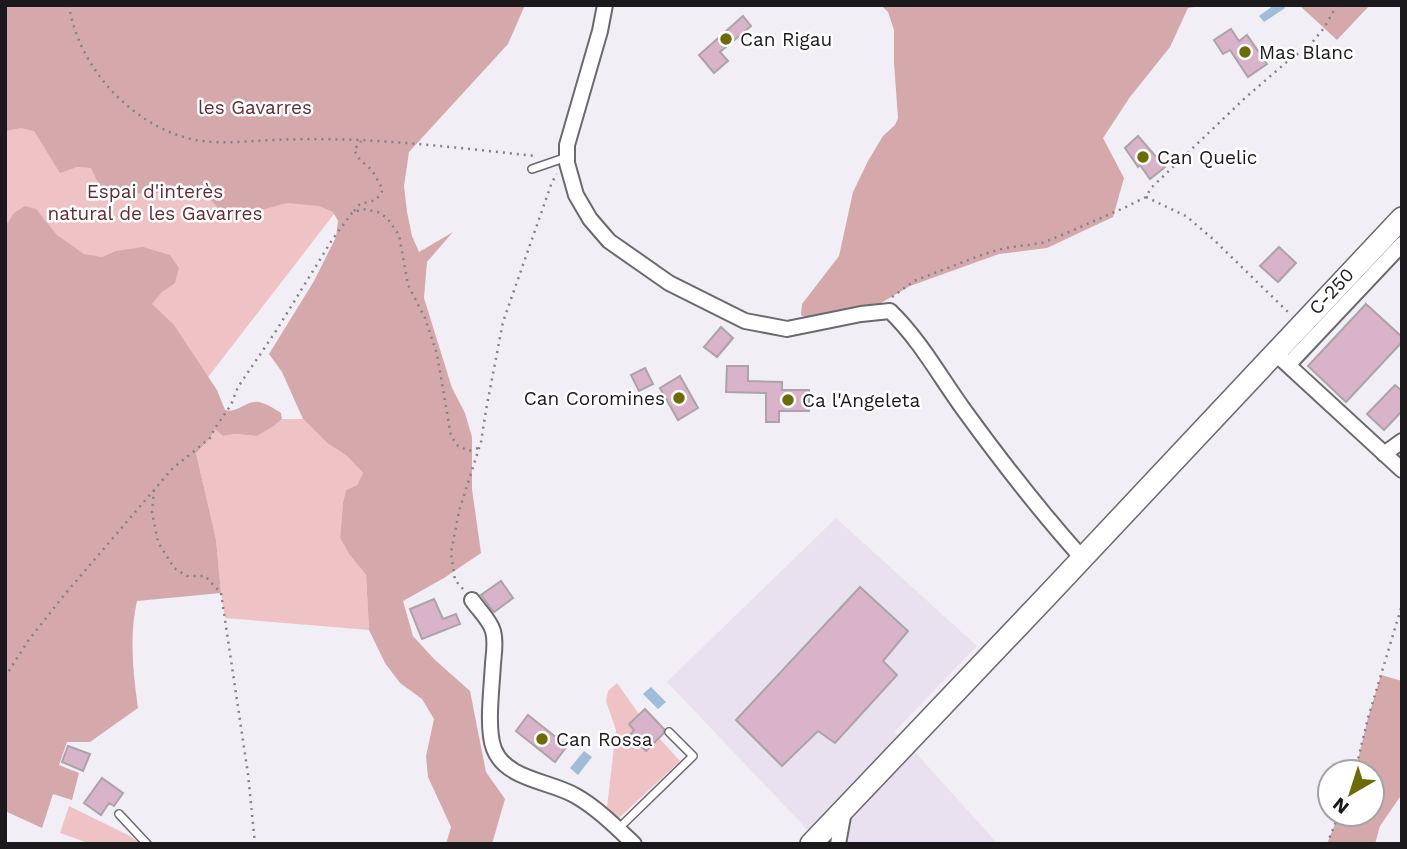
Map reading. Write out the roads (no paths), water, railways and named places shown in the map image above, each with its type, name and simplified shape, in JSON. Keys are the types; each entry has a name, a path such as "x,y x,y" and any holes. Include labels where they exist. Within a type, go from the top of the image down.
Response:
{"main road":[{"name":"C-250","path":"811,844 1082,558 1282,359 1301,326 1402,218"}],"street":[{"path":"605,5 570,134 567,163 576,195 598,231 669,283 745,321 787,329 890,311 908,328 965,412 1051,524 1082,558"},
{"name":"C-250","path":"1282,359 1402,244"},
{"path":"1282,359 1402,470"},
{"path":"1384,454 1402,441"},
{"path":"472,600 493,628 495,642 491,730 494,750 504,765 521,776 575,795 634,844"},
{"path":"838,844 845,809"}],"lane":[{"path":"532,169 568,156"},
{"path":"618,829 693,756 670,732"},
{"path":"119,814 147,844"}],"water":[{"path":"1274,5 1283,5 1285,8 1264,22 1259,16"},
{"path":"651,687 666,702 658,709 643,694"},
{"path":"584,751 592,757 578,775 570,768"}],"place":[{"name":"Can Rigau","path":"726,39"},
{"name":"Mas Blanc","path":"1245,52"},
{"name":"Can Quelic","path":"1143,157"},
{"name":"Can Coromines","path":"679,398"},
{"name":"Ca l'Angeleta","path":"788,400"},
{"name":"Can Rossa","path":"542,739"}],"park label":[{"name":"les Gavarres","path":"255,107"},
{"name":"Espai d'interès natural de les Gavarres","path":"155,202"}]}
